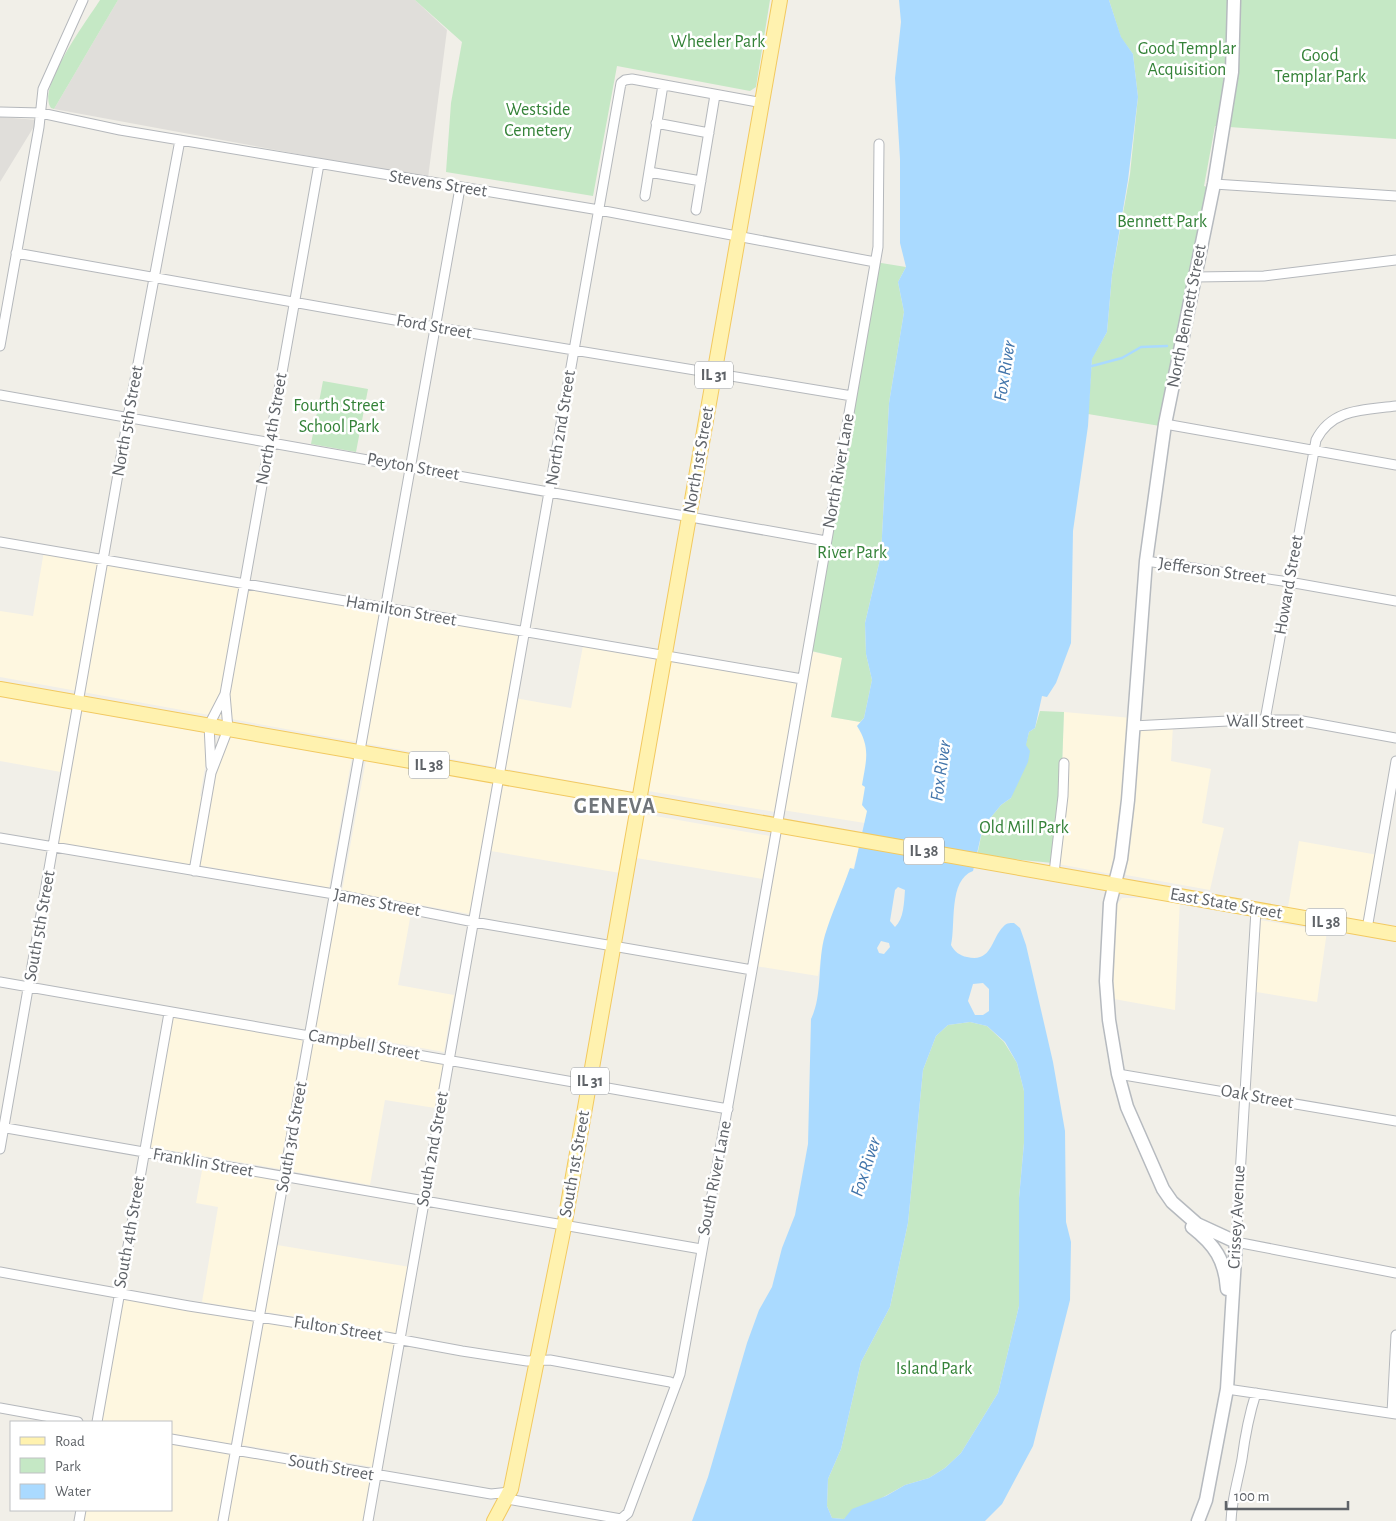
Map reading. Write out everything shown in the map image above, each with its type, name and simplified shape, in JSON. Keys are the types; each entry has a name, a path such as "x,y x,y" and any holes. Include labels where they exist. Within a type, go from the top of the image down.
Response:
{"main road":[{"name":"North 1st Street","path":"638,802 780,0"},
{"name":"North Bennett Street","path":"1172,1202 1164,1190 1137,1132 1118,1074 1109,1020 1106,981 1110,903 1121,859 1128,800 1146,561 1165,424 1214,184 1232,72 1234,0"},
{"name":"IL 38","path":"0,689 1115,884"},
{"name":"South 1st Street","path":"494,1521 507,1499 538,1360 564,1227 638,802"},
{"name":"East State Street","path":"1115,884 1396,934"},
{"path":"1172,1202 1197,1224 1236,1242"},
{"path":"1172,1202 1186,1223 1212,1243 1224,1264 1230,1335"},
{"name":"Crissey Avenue","path":"1198,1521 1206,1500 1227,1389 1236,1242"}],"street":[{"path":"0,346 41,113 42,89 83,0"},
{"name":"North 2nd Street","path":"500,777 621,83 625,80 663,85"},
{"path":"645,196 663,85 763,103"},
{"path":"696,210 715,95"},
{"name":"Stevens Street","path":"0,112 41,113 180,140 599,210 875,262"},
{"path":"656,124 708,133"},
{"name":"North 5th Street","path":"78,703 128,417 180,140"},
{"name":"North River Lane","path":"777,826 878,247 879,144"},
{"name":"North 4th Street","path":"228,728 225,694 319,164"},
{"path":"649,172 701,182"},
{"path":"1214,184 1396,196"},
{"name":"South 3rd Street","path":"223,1521 358,753 460,188"},
{"name":"Ford Street","path":"16,253 434,327 852,396"},
{"path":"1195,277 1264,276 1396,260"},
{"name":"Peyton Street","path":"0,395 826,541"},
{"name":"Howard Street","path":"1265,720 1313,450 1321,429 1341,414 1396,406"},
{"path":"1165,424 1396,465"},
{"name":"Hamilton Street","path":"0,542 802,680"},
{"name":"Jefferson Street","path":"1146,561 1289,582 1396,601"},
{"name":"North 4th Street","path":"209,725 225,694"},
{"name":"South 5th Street","path":"0,1149 2,1127 54,848 78,703"},
{"name":"Wall Street","path":"1133,726 1297,720 1396,738"},
{"path":"209,725 211,773"},
{"path":"194,871 211,773 228,728"},
{"path":"1366,929 1396,761"},
{"path":"1054,873 1064,763"},
{"name":"South 2nd Street","path":"368,1521 500,777"},
{"name":"South River Lane","path":"621,1519 628,1513 676,1385 728,1109 777,826"},
{"name":"James Street","path":"0,838 334,894 474,922 752,970"},
{"name":"Crissey Avenue","path":"1236,1242 1256,910"},
{"name":"Campbell Street","path":"0,982 728,1109"},
{"name":"South 4th Street","path":"97,1421 169,1013"},
{"name":"Oak Street","path":"1118,1074 1396,1121"},
{"name":"Franklin Street","path":"2,1127 271,1176 285,1176 564,1227 701,1249"},
{"path":"1236,1242 1396,1272"},
{"name":"Fulton Street","path":"0,1272 119,1294 462,1351 527,1361 554,1360 670,1382 676,1385"},
{"path":"1227,1389 1394,1414 1396,1335"},
{"path":"1231,1521 1232,1496 1240,1465 1248,1419 1256,1393"},
{"path":"0,1408 72,1421"},
{"name":"South Street","path":"172,1439 377,1476 491,1494 507,1499 621,1519"},
{"path":"491,1494 507,1499"}],"shaded area":[{"path":"118,0 415,0 447,30 428,178 54,109"},
{"path":"0,117 38,120 0,182"},
{"path":"44,551 520,635 509,697 571,708 583,646 658,660 633,792 0,677 0,611 33,616"},
{"path":"813,652 842,658 831,717 860,722 884,731 865,823 782,810"},
{"path":"670,659 797,680 775,812 648,791"},
{"path":"0,697 72,710 61,772 0,761"},
{"path":"82,711 211,734 200,796 204,797 191,868 57,846"},
{"path":"1064,712 1132,718 1111,874 1053,863 1061,796"},
{"path":"1173,726 1171,761 1211,769 1202,823 1224,828 1210,890 1126,875 1140,727"},
{"path":"221,734 352,757 329,888 198,865"},
{"path":"366,760 494,783 470,914 342,891"},
{"path":"502,785 632,808 620,873 491,851"},
{"path":"644,814 770,836 763,879 636,858"},
{"path":"779,828 861,842 853,869 850,869 825,935 818,976 755,966"},
{"path":"1299,841 1378,855 1365,927 1287,913"},
{"path":"1122,898 1180,898 1175,1010 1114,999 1112,954 1116,906"},
{"path":"338,900 411,913 398,985 454,995 444,1052 315,1029"},
{"path":"1260,920 1327,931 1317,1002 1256,992"},
{"path":"173,1015 303,1037 280,1169 150,1147"},
{"path":"313,1038 444,1061 435,1108 385,1100 370,1185 290,1171"},
{"path":"203,1165 279,1178 256,1311 202,1302 218,1207 196,1203"},
{"path":"277,1245 410,1267 399,1334 265,1312"},
{"path":"124,1296 254,1320 231,1444 172,1434 172,1421 101,1421"},
{"path":"264,1320 395,1342 373,1467 242,1445"},
{"path":"172,1441 375,1477 367,1521 81,1521 83,1511 172,1511"}],"green space":[{"path":"100,0 118,0 54,109 51,108 48,99 57,70 65,54"},
{"path":"415,0 770,0 756,87 750,91 617,66 593,196 446,172 451,103 462,42"},
{"path":"1109,0 1396,0 1396,139 1215,126 1204,186 1210,188 1160,426 1088,414 1092,358 1107,332 1112,275 1130,174 1138,97 1133,54 1121,38"},
{"name":"River Park","path":"875,262 906,267 898,282 904,312 889,403 881,555 865,623 866,654 872,680 864,718 860,722 831,717 842,658 807,650"},
{"name":"Fourth Street School Park","path":"323,381 368,389 356,452 311,444"},
{"name":"Old Mill Park","path":"1040,711 1064,712 1061,796 1053,863 977,856 983,827 1001,805 1011,798 1029,732 1035,728"},
{"name":"Island Park","path":"970,1022 987,1026 1004,1042 1017,1063 1024,1091 1024,1143 1019,1198 1019,1306 998,1393 961,1453 945,1468 929,1478 905,1485 844,1519 832,1518 827,1506 828,1479 841,1449 861,1362 890,1307 908,1223 923,1070 936,1036 948,1025"}],"water":[{"name":"Fox River","path":"899,0 1109,0 1121,37 1133,54 1138,97 1128,180 1112,275 1107,332 1092,359 1088,426 1073,531 1071,643 1056,683 1047,697 1042,696 1035,728 1029,732 1026,745 1030,751 1028,762 1011,798 1001,805 983,827 973,871 965,876 956,893 951,945 962,956 981,957 990,949 1004,926 1014,923 1020,928 1026,945 1053,1062 1065,1131 1066,1222 1071,1242 1070,1300 1033,1446 1002,1504 985,1521 692,1521 708,1477 747,1343 759,1310 772,1287 782,1248 795,1215 808,1144 811,1019 815,1010 819,989 821,956 831,918 850,868 854,869 867,811 862,805 865,787 862,785 866,762 866,748 857,726 864,718 872,680 866,654 865,623 881,555 889,403 904,312 898,282 906,267 900,243 900,159 895,78 901,22","holes":["898,887 905,890 902,915 895,927 890,921 895,890","881,941 889,943 890,947 884,954 879,953 877,948","983,983 989,989 989,1011 983,1015 975,1015 968,1001 973,984","970,1022 987,1026 1005,1042 1017,1063 1024,1091 1024,1143 1019,1198 1019,1306 998,1393 961,1453 945,1468 929,1478 905,1485 886,1496 852,1509 844,1519 832,1518 827,1506 828,1479 841,1449 861,1362 890,1307 908,1223 923,1070 936,1036 948,1025"]}],"waterway":[{"path":"1092,366 1122,358 1141,347 1167,346"}],"district":[{"name":"GENEVA","path":"615,806"}],"park label":[{"name":"Wheeler Park","path":"718,42"},
{"name":"Good Templar Acquisition","path":"1187,59"},
{"name":"Good Templar Park","path":"1320,66"},
{"name":"Westside Cemetery","path":"538,120"},
{"name":"Bennett Park","path":"1162,222"}]}
